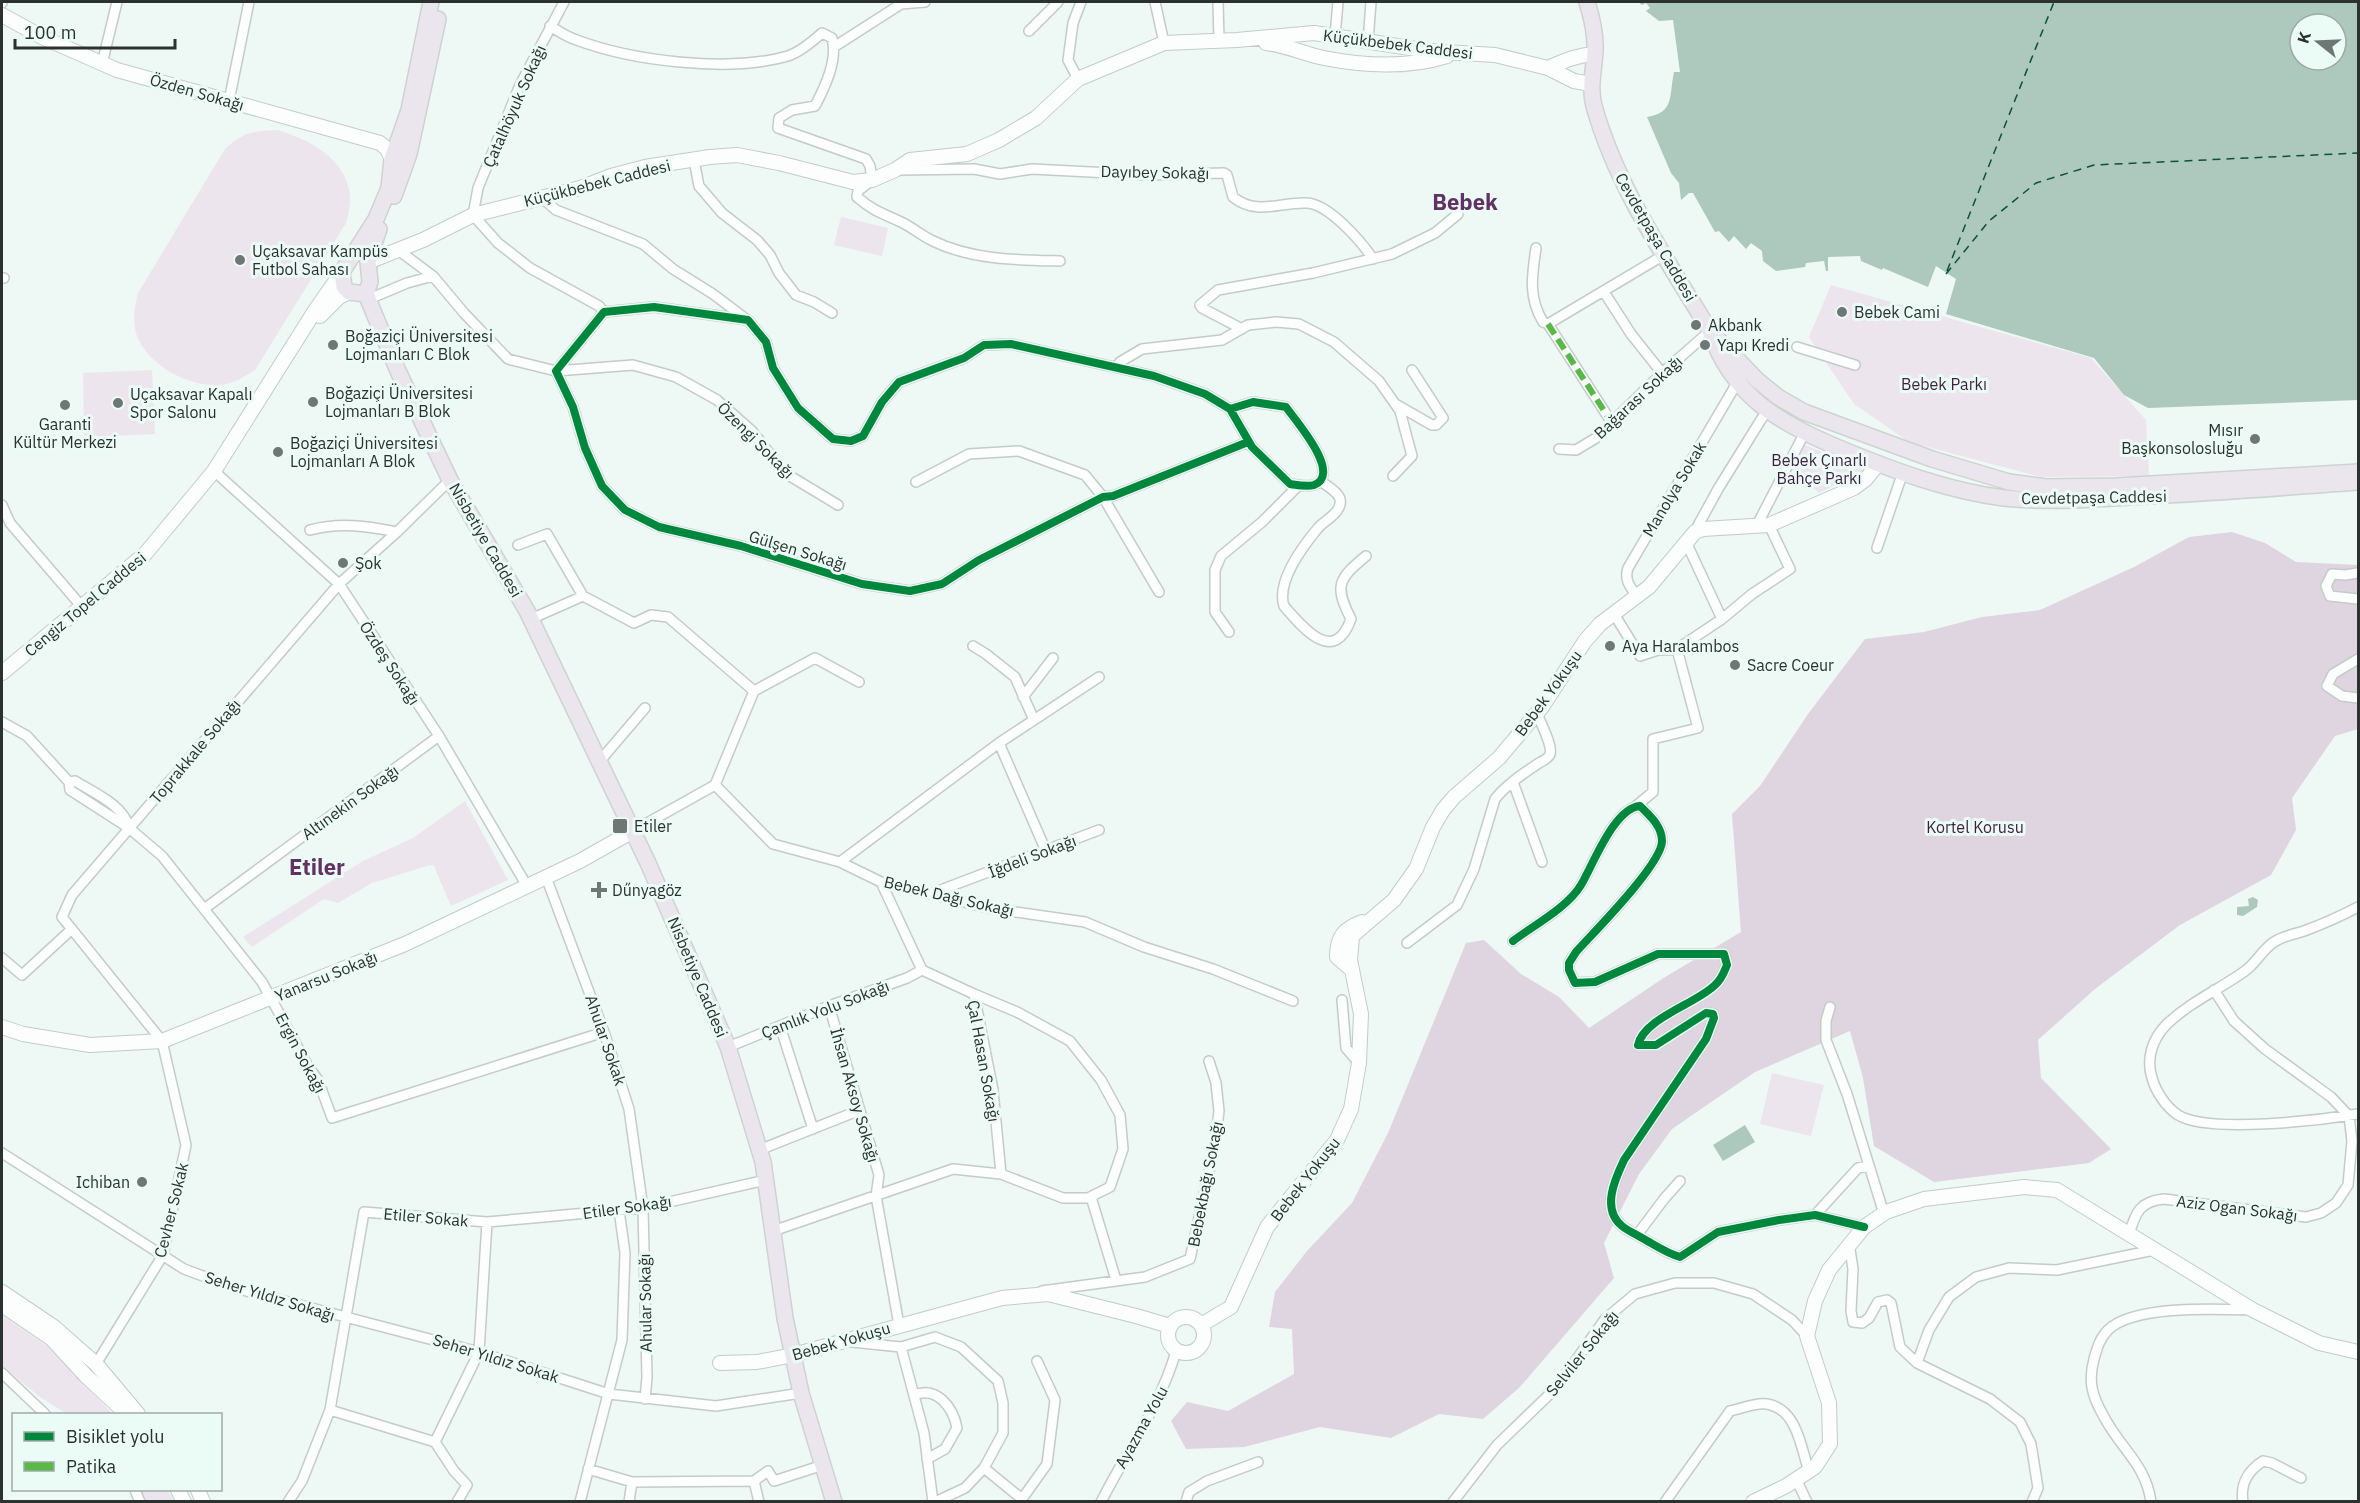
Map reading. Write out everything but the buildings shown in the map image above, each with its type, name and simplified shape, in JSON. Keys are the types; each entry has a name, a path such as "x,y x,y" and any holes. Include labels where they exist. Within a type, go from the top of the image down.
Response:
{"main road":[{"path":"431,2 409,110 392,159 389,188 363,242 345,267 344,287 348,292 368,297 370,282 368,262 375,238 410,154 441,2"},
{"name":"Cevdetpaşa Caddesi","path":"1587,2 1594,32 1595,54 1590,84 1593,104 1614,163 1629,194 1710,331 1720,355 1737,383 1767,410 1808,436 1878,464 1927,480 1988,495 2048,500 2189,494 2358,482"},
{"path":"345,267 358,260 368,262"},
{"name":"Nisbetiye Caddesi","path":"368,297 398,370 450,480 531,619 633,831 728,1047 766,1180 785,1318 801,1393 834,1502"},
{"name":"Cevdetpaşa Caddesi","path":"1710,331 1757,380 1778,397 1797,408 1932,459 2008,482 2055,487 2117,486 2358,472"},
{"path":"1767,410 1778,397"},
{"path":"1808,436 1813,422 1820,418"},
{"path":"1878,464 1886,442"},
{"path":"1927,480 1932,471 1932,459"}],"street":[{"path":"102,64 117,2"},
{"path":"229,101 249,2"},
{"name":"Çatalhöyuk Sokağı","path":"473,215 478,188 520,86 550,26 557,6 564,2"},
{"path":"834,46 901,4 925,2"},
{"path":"1029,31 1058,2"},
{"path":"1078,79 1068,60 1074,23 1081,2"},
{"path":"1155,2 1164,44"},
{"path":"1218,2 1219,41"},
{"path":"1335,36 1338,2"},
{"path":"1368,42 1371,2"},
{"name":"Özden Sokağı","path":"2,15 42,37 102,64 380,144 387,149 392,159"},
{"path":"550,26 573,39 630,55 700,64 741,62 789,55 822,33 832,38 834,46 824,89 815,106 792,110 779,117 778,128 866,159 870,166 872,180 858,191 857,197 873,211 902,222 933,241 968,254 1060,261"},
{"name":"Küçükbebek Caddesi","path":"368,262 473,215 580,188 611,176 645,167 737,155 853,182 872,180 896,170 910,160 967,154 999,140 1036,118 1078,79 1164,44 1314,33 1458,53 1495,55 1548,68 1574,81 1590,84"},
{"path":"1237,40 1280,45 1322,58 1375,64 1422,63 1458,53"},
{"path":"1548,68 1582,55 1595,54"},
{"path":"694,160 699,186 722,213 757,240 770,255 779,273 796,295 814,302 832,314"},
{"name":"Dayıbey Sokağı","path":"896,170 974,169 1000,174 1032,169 1149,175 1224,173 1233,197 1246,205 1270,208 1306,202 1319,206 1360,239 1373,259"},
{"path":"542,198 556,210 644,244 673,269 713,294 748,320 766,342 773,368 798,408 833,440 851,441 863,436 882,402 899,382 964,358 984,345 1011,344 1154,376 1205,394 1230,409 1248,442 1290,484 1314,485 1320,481 1324,466 1319,454 1286,407 1253,402 1230,409"},
{"path":"1242,329 1200,305 1218,290 1313,273 1392,254 1435,232 1458,214"},
{"path":"473,215 498,243 530,268 599,306 604,312"},
{"path":"1536,248 1532,299 1534,308 1543,322 1548,324 1612,423"},
{"name":"Özengi Sokağı","path":"398,250 433,276 464,313 508,359 556,371 633,365 676,377 717,400 752,431 785,473 838,505"},
{"path":"1548,324 1664,255"},
{"name":"Cengiz Topel Caddesi","path":"2,673 146,554 214,471 345,267"},
{"path":"368,297 433,276"},
{"path":"308,325 339,297 348,292"},
{"path":"1604,292 1662,373"},
{"path":"556,371 604,312 654,307 748,320"},
{"path":"1116,367 1120,362 1142,349 1222,340 1248,325 1276,322 1299,324 1334,342 1379,381 1400,411 1412,456 1394,476"},
{"name":"Bağarası Sokağı","path":"1559,449 1576,450 1596,438 1662,373 1710,331"},
{"path":"1797,347 1855,364"},
{"path":"1395,404 1432,425 1436,425 1443,418 1412,370"},
{"name":"Gülşen Sokağı","path":"556,371 573,407 585,448 602,486 626,510 659,526 741,546 862,584 910,591 942,584 978,561 1103,497 1113,496 1248,442"},
{"name":"Manolya Sokak","path":"1637,596 1626,577 1628,568 1737,383"},
{"path":"1691,537 1767,410"},
{"path":"1763,525 1808,436"},
{"path":"916,482 969,454 1019,451 1085,475 1103,497 1159,592"},
{"path":"1691,537 1703,529 1763,525 1854,488 1866,479 1878,464"},
{"name":"Özdeş Sokağı","path":"214,471 339,584 439,736 527,886"},
{"path":"1878,548 1903,472"},
{"name":"Toprakkale Sokağı","path":"72,929 63,917 72,895 339,584 450,480"},
{"path":"1320,481 1337,494 1339,509 1319,527 1293,566 1284,581 1282,599 1284,606 1316,639 1331,642 1345,634 1351,619 1339,590 1340,583 1347,572 1366,556"},
{"path":"1228,632 1215,612 1215,570 1221,556 1262,522 1299,485"},
{"path":"2,505 6,523 83,608"},
{"path":"310,530 330,525 365,525 397,532"},
{"path":"1614,614 1640,656 1658,650 1677,649 1790,569 1763,525"},
{"path":"518,545 547,534 583,597 634,623 651,615 668,617 754,691"},
{"path":"1691,537 1722,619"},
{"name":"Bebek Yokuşu","path":"1201,1325 1231,1307 1267,1227 1337,1140 1352,1109 1359,1063 1361,1014 1353,970 1337,957 1339,938 1348,927 1375,916 1394,900 1416,869 1433,827 1443,810 1454,797 1499,758 1537,713 1585,641 1600,624 1648,587 1691,537"},
{"path":"2358,573 2331,574 2326,586 2330,596 2358,599"},
{"path":"531,619 583,597"},
{"path":"973,646 1015,677 1034,720"},
{"path":"1513,941 1568,900 1580,888 1613,827 1653,792 1653,739 1698,728 1677,649"},
{"path":"633,831 715,785 754,691 815,658 859,682"},
{"path":"1023,697 1053,658"},
{"path":"2358,659 2333,674 2327,686 2342,696 2358,698"},
{"path":"840,862 999,743 1099,677"},
{"path":"599,762 645,708"},
{"path":"1407,944 1457,906 1474,869 1495,799 1501,791 1549,757 1551,753 1537,713"},
{"name":"Ergin Sokağı","path":"2,722 27,736 69,782 70,790 129,828 162,856 262,982 318,1080 332,1118 604,1032"},
{"name":"Altınekin Sokağı","path":"204,909 439,736"},
{"path":"999,743 1046,851"},
{"path":"1514,782 1542,862"},
{"name":"Bebek Dağı Sokağı","path":"715,785 773,844 840,862 881,882 988,908 1085,922 1144,947 1213,969 1293,1001"},
{"path":"1636,806 1640,806 1654,820 1662,838 1661,848 1649,868 1615,910 1576,952 1569,963 1571,978 1575,983 1595,982 1658,954 1724,954 1727,965 1722,978 1714,987 1655,1023 1640,1037 1638,1045 1656,1045 1706,1013 1713,1014 1714,1018 1706,1039 1624,1160 1614,1182 1611,1198 1620,1225 1668,1254 1680,1257 1718,1232 1815,1215 1864,1227"},
{"name":"İğdeli Sokağı","path":"930,894 1099,830"},
{"name":"Yanarsu Sokağı","path":"2,1027 23,1034 90,1045 162,1041 405,944 546,877 633,831"},
{"name":"Ahular Sokak","path":"546,877 604,1032 629,1109 644,1208"},
{"path":"881,882 922,970"},
{"path":"2354,1115 2304,1122 2203,1123 2178,1115 2162,1099 2152,1080 2149,1066 2150,1052 2165,1025 2247,970 2275,941 2317,926 2358,907"},
{"path":"2,958 22,975 72,929 162,1041"},
{"name":"Çamlık Yolu Sokağı","path":"728,1047 829,1006 907,978 922,970"},
{"name":"Çal Hasan Sokağı","path":"922,970 974,994 993,1090 1001,1174"},
{"path":"2214,990 2234,1021 2265,1049 2354,1115"},
{"path":"773,1231 953,1169 1001,1174 1063,1198 1091,1197 1110,1187 1123,1149 1120,1115 1101,1080 1070,1041 1017,1012 974,994"},
{"path":"1342,1000 1346,1048 1359,1063"},
{"name":"İhsan Aksoy Sokağı","path":"829,1006 879,1175 876,1196 899,1325"},
{"path":"1830,1007 1826,1021 1826,1040 1847,1094 1884,1214"},
{"path":"780,1026 813,1129"},
{"name":"Cevher Sokak","path":"96,1364 163,1255 186,1145 162,1041"},
{"name":"Bebekbağı Sokağı","path":"1002,1298 1072,1285 1145,1277 1190,1259 1215,1143 1219,1111 1216,1083 1209,1061"},
{"path":"759,1150 860,1110"},
{"name":"Aziz Ogan Sokağı","path":"2129,1234 2133,1218 2151,1200 2164,1199 2306,1216 2321,1213 2336,1203 2348,1185 2354,1115"},
{"path":"2,1153 163,1255"},
{"path":"1815,1215 1858,1168 1869,1166"},
{"name":"Etiler Sokağı","path":"487,1222 644,1208 766,1180"},
{"path":"1637,1235 1680,1181"},
{"path":"1753,1502 1809,1472 1815,1467 1830,1444 1829,1403 1807,1336 1815,1302 1829,1270 1864,1227 1884,1214 1924,1198 2024,1187 2056,1190 2253,1310 2319,1343 2358,1352"},
{"path":"1091,1197 1116,1280"},
{"name":"Ahular Sokağı","path":"644,1208 645,1399"},
{"name":"Ahular Sokağı","path":"580,1502 622,1340 625,1253 619,1210"},
{"name":"Etiler Sokak","path":"346,1318 364,1212 487,1222"},
{"path":"435,1442 479,1352 487,1222"},
{"path":"1849,1243 1853,1269 1851,1311 1853,1322 1862,1323 1869,1318 1878,1302 1887,1300 1892,1303 1900,1347 1917,1363 1990,1399 2020,1422 2031,1444 2038,1488 2032,1502"},
{"path":"1917,1363 1929,1330 1949,1297 1976,1277 2009,1268 2057,1269 2154,1250"},
{"name":"Seher Yıldız Sokağı","path":"163,1255 184,1269 235,1288 346,1318"},
{"name":"Selviler Sokağı","path":"1453,1502 1497,1445 1557,1387 1605,1319 1635,1294 1675,1283 1714,1283 1753,1294 1792,1320 1807,1336"},
{"path":"2,1292 54,1327 96,1364 137,1413"},
{"name":"Bebek Yokuşu","path":"720,1363 757,1362 793,1355 1002,1298 1048,1294 1170,1326"},
{"path":"2,1305 52,1339 86,1376 126,1413"},
{"path":"2151,1502 2149,1485 2139,1466 2104,1419 2092,1395 2091,1368 2098,1344 2109,1329 2127,1320 2163,1311 2253,1310"},
{"path":"288,1502 302,1481 330,1410 346,1318"},
{"name":"Seher Yıldız Sokak","path":"346,1318 479,1352 609,1394 645,1399"},
{"path":"1191,1318 1201,1325 1204,1337 1197,1350 1186,1354 1176,1351 1168,1341 1170,1326 1177,1319 1191,1318"},
{"path":"841,1341 901,1347 935,1337 961,1347 998,1381 1003,1402 1003,1433 984,1468 965,1488 934,1502 924,1433 901,1347"},
{"name":"Ayazma Yolu","path":"1101,1502 1152,1410 1170,1372 1176,1351"},
{"path":"984,1468 1022,1499 1047,1464 1055,1400 1037,1361"},
{"path":"86,1376 96,1364"},
{"path":"2,1373 44,1413"},
{"path":"914,1395 921,1392 934,1395 948,1404 955,1418 957,1428 945,1449 927,1458"},
{"path":"645,1399 716,1406 801,1393"},
{"path":"1665,1502 1730,1411 1765,1403 1782,1409 1795,1426 1809,1472"},
{"path":"330,1410 435,1442 454,1471 467,1485 457,1502"},
{"path":"2243,1502 2241,1491 2246,1478 2253,1468 2263,1461 2272,1463 2301,1478"},
{"path":"1186,1502 1189,1492 1207,1481 1258,1462"},
{"path":"588,1469 632,1482 754,1481 768,1471 774,1481 823,1465"},
{"path":"1796,1479 1807,1502"},
{"path":"754,1481 759,1502"},
{"path":"629,1502 632,1482"}],"green space":[{"path":"277,130 310,143 337,165 344,175 350,196 346,223 255,370 226,384 213,385 185,379 158,364 140,342 134,320 138,293 225,149 249,133"},
{"path":"841,217 888,228 882,256 834,245"},
{"name":"Bebek Parkı","path":"1831,285 2091,358 2146,420 2149,476 2041,477 1909,442 1854,404 1809,337"},
{"name":"Uçaksavar Kapalı Spor Salonu","path":"152,370 155,434 84,437 83,373"},
{"name":"Bebek Çınarlı Bahçe Parkı","path":"1803,444 1859,467 1863,471 1819,493 1791,468"},
{"name":"Kortel Korusu","path":"2232,532 2265,543 2296,562 2358,565 2358,729 2335,736 2292,798 2296,830 2271,875 2180,925 2095,989 2038,1040 2041,1078 2111,1149 2089,1163 1934,1182 1874,1146 1863,1078 1850,1031 1755,1072 1672,1129 1639,1174 1604,1243 1614,1278 1520,1387 1483,1419 1439,1414 1391,1438 1320,1427 1244,1447 1186,1449 1171,1421 1187,1402 1228,1411 1294,1374 1292,1329 1269,1327 1275,1292 1307,1251 1352,1203 1388,1133 1466,943 1484,940 1521,974 1559,997 1589,1028 1665,977 1741,932 1732,814 1760,786 1808,714 1865,639 1924,632 1982,617 2040,610 2134,567 2189,537"},
{"path":"465,801 508,880 451,906 434,866 430,865 372,883 338,903 324,899 252,947 243,937 363,861 413,838"},
{"path":"1772,1073 1824,1085 1811,1136 1760,1124"},
{"path":"2,1315 47,1346 112,1413 65,1413 40,1397 2,1366"},
{"path":"140,1491 168,1491 174,1501 145,1501"}],"shaded area":[{"path":"1638,2 2358,2 2358,400 2148,408 2124,395 2094,358 1946,314 1956,279 1936,266 1928,287 1861,261 1860,256 1828,257 1828,271 1826,271 1824,261 1806,263 1805,267 1776,271 1763,261 1762,251 1751,243 1746,249 1734,236 1729,242 1719,231 1715,232 1693,193 1689,193 1681,200 1679,183 1671,173 1647,117 1662,112 1667,107 1674,72 1680,72 1673,20 1659,21 1646,11 1650,8 1646,3 1642,5"},
{"path":"2253,897 2258,900 2257,907 2243,916 2237,915 2237,907 2249,906 2248,899"},
{"path":"1745,1125 1755,1142 1723,1161 1713,1145"}],"ferry route":[{"path":"1947,271 2054,2"},
{"path":"1946,274 1989,221 2036,183 2094,165 2358,153"}],"marked path":[{"path":"1548,324 1612,423"}],"cycle path":[{"path":"1230,409 1253,402 1286,407 1306,434 1320,459 1323,470 1321,479 1311,486 1290,484 1252,447 1230,409 1205,394 1154,376 1011,344 984,345 964,358 899,382 882,402 863,436 851,441 833,439 798,408 773,368 766,342 748,320 654,307 604,312 556,371 573,407 585,448 602,486 625,510 659,527 741,546 862,584 910,591 942,584 979,560 1103,497 1113,496 1248,442"},
{"path":"1513,941 1568,901 1581,885 1613,827 1630,809 1640,806 1660,831 1662,841 1659,852 1640,881 1576,952 1569,963 1569,970 1575,983 1595,982 1658,954 1724,954 1727,965 1715,985 1660,1019 1642,1035 1638,1045 1656,1045 1706,1013 1713,1014 1714,1018 1706,1039 1624,1160 1612,1194 1612,1211 1616,1219 1629,1231 1680,1257 1718,1232 1779,1220 1815,1215 1864,1227"}],"place":[{"name":"Uçaksavar Kampüs Futbol Sahası","path":"240,260"},
{"name":"Bebek Cami","path":"1842,312"},
{"name":"Akbank","path":"1696,325"},
{"name":"Boğaziçi Üniversitesi Lojmanları C Blok","path":"333,345"},
{"name":"Yapı Kredi","path":"1705,345"},
{"name":"Boğaziçi Üniversitesi Lojmanları B Blok","path":"313,402"},
{"name":"Uçaksavar Kapalı Spor Salonu","path":"118,403"},
{"name":"Garanti Kültür Merkezi","path":"65,405"},
{"name":"Mısır Başkonsolosluğu","path":"2255,439"},
{"name":"Boğaziçi Üniversitesi Lojmanları A Blok","path":"278,452"},
{"name":"Şok","path":"343,563"},
{"name":"Aya Haralambos","path":"1610,646"},
{"name":"Sacre Coeur","path":"1735,665"},
{"name":"Etiler","path":"620,826"},
{"name":"Dűnyagöz","path":"599,890"},
{"name":"Ichiban","path":"142,1182"}],"district":[{"name":"Bebek","path":"1465,202"},
{"name":"Etiler","path":"317,867"}]}
